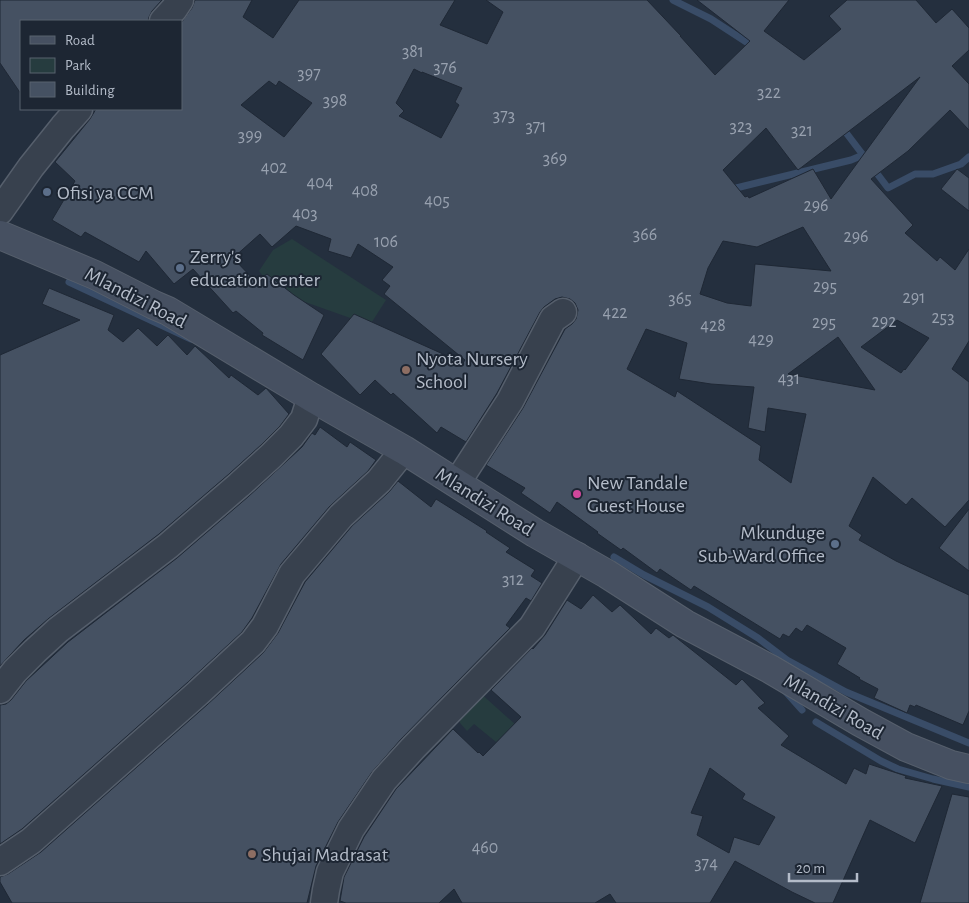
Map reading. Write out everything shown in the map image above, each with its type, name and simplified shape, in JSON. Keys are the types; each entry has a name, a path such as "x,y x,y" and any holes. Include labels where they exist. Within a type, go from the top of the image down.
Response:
{"street":[{"path":"164,20 180,0"},
{"path":"0,211 31,167 79,110"},
{"name":"Mlandizi Road","path":"0,235 95,275 154,306 168,311 404,450 535,533 577,556 685,624 770,669 906,747 951,765 969,769"},
{"path":"458,483 510,401 553,319 563,312"},
{"path":"0,690 35,650 58,630 168,546 278,449 291,436 304,418 311,396"},
{"path":"0,862 31,841 253,642 265,626 292,574 341,516 379,481 404,450"},
{"path":"324,903 330,872 351,829 384,780 532,627 577,556"}],"green space":[{"path":"292,239 386,300 370,325 274,291 259,271 273,250"},
{"path":"478,691 516,725 496,742 474,724 467,731 460,723 460,714"}],"building":[{"path":"0,0 162,0 152,11 148,20 20,20 20,93 0,63"},
{"path":"195,0 252,0 243,17 273,38 299,0 455,0 440,25 487,44 503,12 486,0 647,0 715,75 750,41 697,0 789,0 764,31 804,60 841,29 829,16 847,0 916,0 936,23 952,9 969,28 969,50 952,66 969,84 969,130 950,110 908,151 871,179 913,225 905,233 937,261 940,257 955,270 969,249 969,341 952,369 969,382 969,500 945,527 912,498 906,505 873,477 849,526 862,535 859,540 896,561 969,595 969,711 963,725 916,705 915,707 910,705 907,713 874,698 878,689 837,664 846,648 807,625 802,632 796,628 789,637 783,634 780,639 694,586 691,590 660,569 657,573 623,548 621,550 597,533 557,502 550,513 521,493 525,488 486,465 523,408 565,329 576,319 578,310 575,303 570,299 562,297 555,299 540,312 497,393 466,442 441,427 437,433 393,393 391,395 375,380 360,395 321,354 354,314 463,363 465,360 384,294 390,286 382,280 393,267 358,244 351,258 328,251 331,239 296,226 272,247 260,234 233,258 256,282 267,274 324,315 303,360 262,335 263,333 236,311 233,313 193,269 174,284 146,251 139,262 85,232 81,237 52,220 75,181 55,162 95,110 182,110 182,22 192,8","holes":["414,69 462,88 455,102 459,105 441,138 399,116 404,111 396,103","920,77 831,199 813,169 749,198 748,196 745,197 723,170 766,128 798,170","269,81 276,86 279,81 312,103 284,137 241,105","803,227 831,271 755,264 751,306 727,303 700,294 708,268 723,241 757,247","897,320 929,338 901,373 861,347","646,329 687,343 679,379 711,384 754,387 748,428 765,432 768,408 806,414 791,483 759,460 761,446 677,391 675,397 627,369","838,337 875,390 788,374"]},
{"path":"957,169 969,178 969,211 941,189"},
{"path":"49,288 114,315 108,330 123,342 138,328 157,346 168,335 187,355 195,346 229,378 231,375 258,395 266,388 289,414 261,445 229,474 159,534 48,619 24,640 0,666 0,355 80,320 42,304"},
{"path":"320,427 347,447 350,442 376,460 368,471 330,506 281,564 252,618 242,632 22,829 0,844 0,705 6,704 11,700 26,681 68,642 177,558 249,496 302,447 312,433 315,435"},
{"path":"398,481 431,507 436,499 487,531 510,548 506,552 535,570 531,576 542,583 531,601 526,598 506,625 510,628 402,738 372,772 338,822 316,866 307,903 12,903 0,882 0,877 8,874 41,852 263,653 278,633 305,582 352,526 389,492"},
{"path":"969,509 969,571 939,548"},
{"path":"593,595 612,612 620,605 651,634 656,628 669,638 673,635 736,685 742,679 765,703 758,708 789,736 781,745 846,784 854,768 866,774 869,764 906,776 905,778 942,786 915,843 870,820 833,903 815,903 735,861 710,903 616,903 610,894 595,903 462,903 454,889 439,903 346,903 340,901 344,877 364,837 396,789 453,729 483,756 521,717 491,690 545,635 567,600 581,609","holes":["710,768 745,794 742,799 775,817 759,845 734,837 729,853 697,835 703,816 691,813"]},
{"path":"952,794 969,797 969,903 920,903"}],"waterway":[{"path":"673,0 711,19 754,47"},
{"path":"841,126 863,155"},
{"path":"728,190 851,160 863,155 888,188 915,174 933,174 961,164 969,157"},
{"path":"69,282 191,339"},
{"path":"614,557 644,575 708,607 758,638 787,660 846,692 969,743"},
{"path":"785,691 802,710"},
{"path":"816,722 881,761 898,769 969,787"}],"place":[{"name":"Ofisi ya CCM","path":"47,192"},
{"name":"Zerry's education center","path":"180,268"},
{"name":"Nyota Nursery School","path":"406,370"},
{"name":"New Tandale Guest House","path":"577,494"},
{"name":"Mkunduge Sub-Ward Office","path":"835,544"},
{"name":"Shujai Madrasat","path":"252,854"}]}
